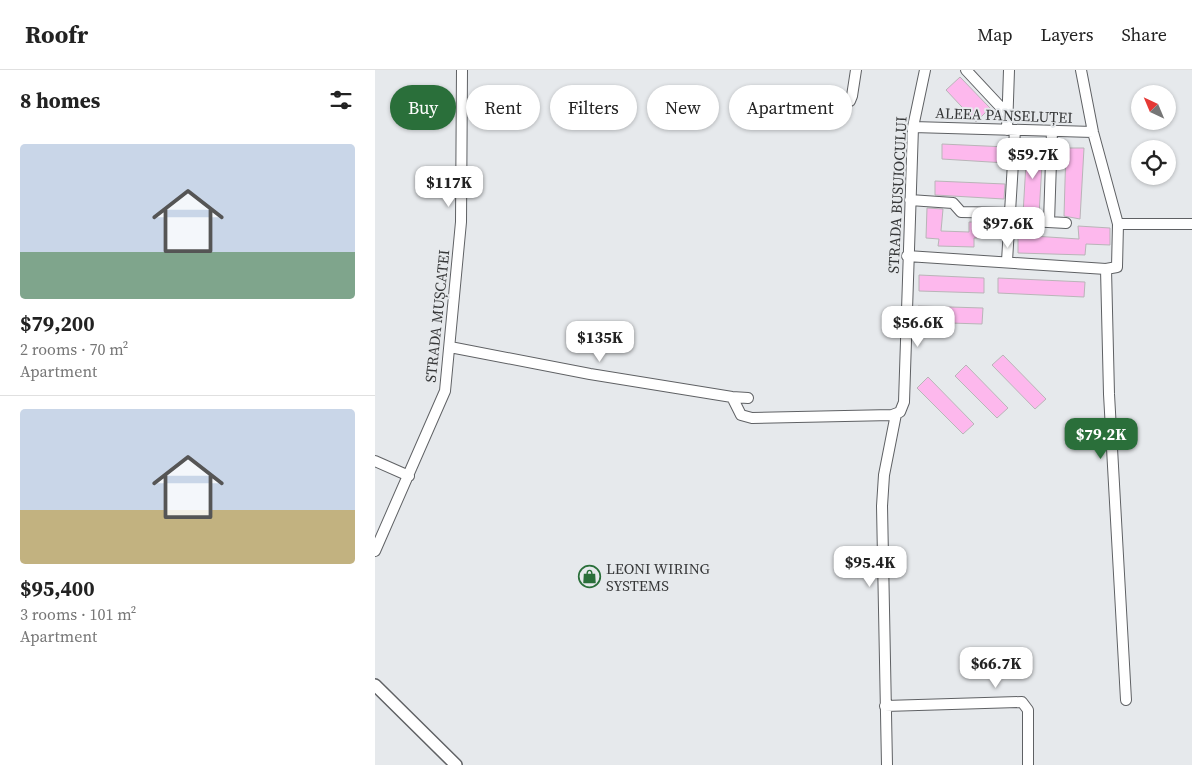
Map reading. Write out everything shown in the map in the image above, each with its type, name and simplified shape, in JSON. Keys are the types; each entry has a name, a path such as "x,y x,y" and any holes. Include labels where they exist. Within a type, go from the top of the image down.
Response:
{"street":[{"name":"STRADA MUȘCATEI","path":"375,551 445,391 451,347 461,222 462,70"},
{"path":"852,97 856,70"},
{"name":"STRADA BUSUIOCULUI","path":"887,765 881,506 884,475 897,414 900,412 904,402 907,256 913,127 925,70"},
{"path":"966,70 1008,115"},
{"path":"1007,261 1011,216 1011,130 1008,115 1009,70"},
{"path":"907,256 1007,261 1106,269 1117,267 1118,224 1093,132 1081,70"},
{"name":"ALEEA PANSELUȚEI","path":"913,127 1093,132"},
{"path":"1049,222 1052,131"},
{"path":"910,200 953,203 961,212 1066,223"},
{"path":"1118,224 1192,224"},
{"path":"1106,269 1109,394 1127,700"},
{"path":"451,347 590,374 748,398"},
{"path":"732,397 741,415 752,418 897,414"},
{"path":"375,461 409,476"},
{"path":"375,685 456,765"},
{"path":"885,706 1022,702 1028,710 1028,765"}],"building":[{"path":"960,77 990,108 976,122 946,90"},
{"path":"942,144 1007,147 1006,163 942,159"},
{"path":"1027,146 1043,146 1039,215 1023,214"},
{"path":"1066,148 1084,148 1080,219 1064,216"},
{"path":"935,181 1005,184 1004,199 935,195"},
{"path":"927,208 943,209 941,231 969,232 969,222 1002,222 1002,237 974,238 974,247 938,246 939,239 926,238"},
{"path":"1078,226 1110,228 1110,245 1086,244 1085,255 1018,253 1018,235 1079,239"},
{"path":"919,275 984,278 984,293 919,291"},
{"path":"998,278 1085,282 1084,297 998,293"},
{"path":"918,306 983,308 982,324 917,322"},
{"path":"1003,355 1046,399 1035,409 992,365"},
{"path":"966,365 1008,408 997,418 955,376"},
{"path":"928,377 974,424 963,434 917,388"}],"place":[{"name":"LEONI WIRING SYSTEMS","path":"590,577"}]}
